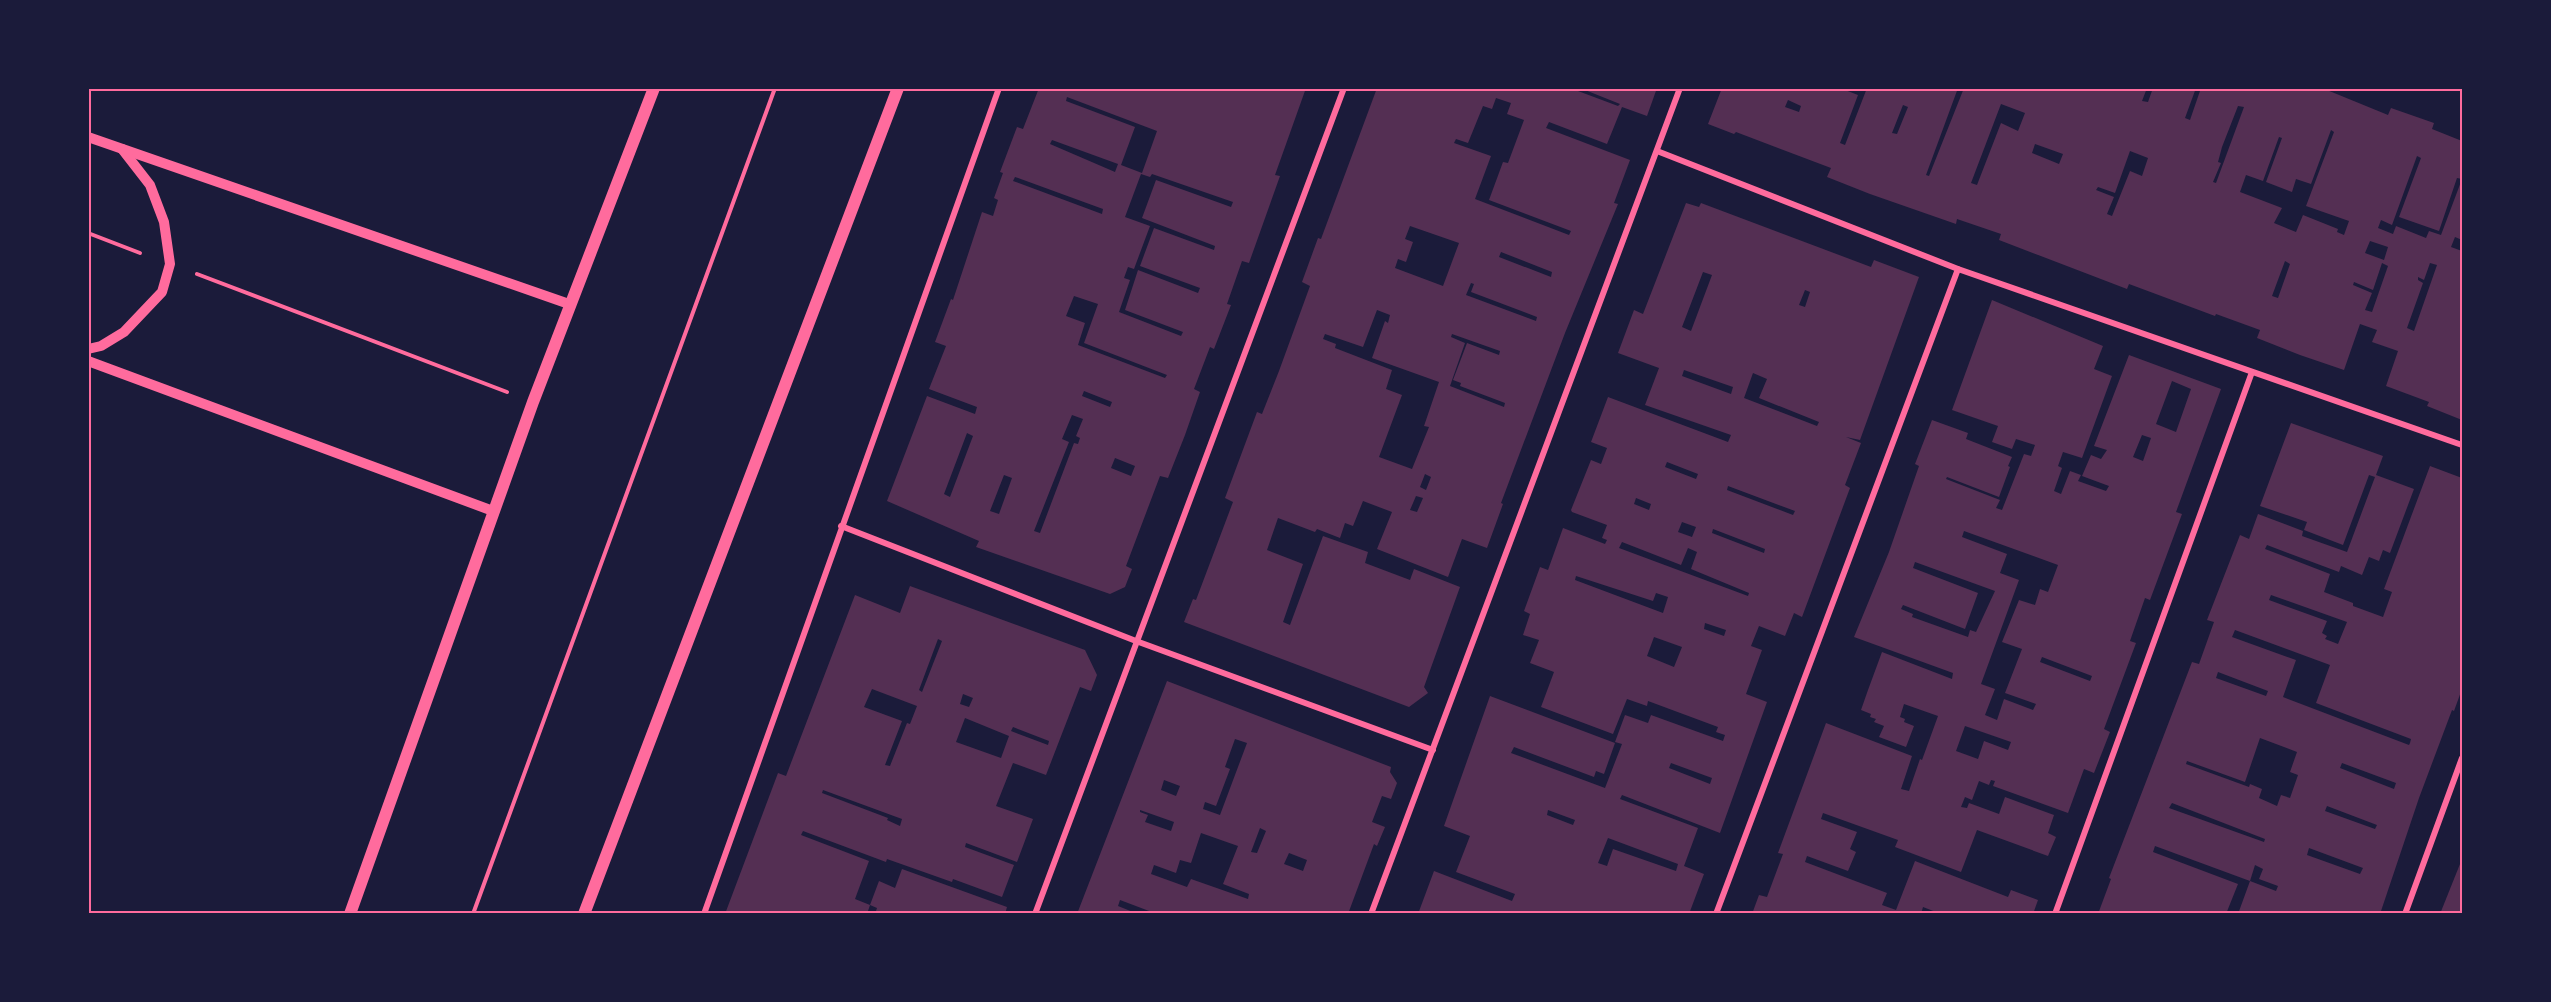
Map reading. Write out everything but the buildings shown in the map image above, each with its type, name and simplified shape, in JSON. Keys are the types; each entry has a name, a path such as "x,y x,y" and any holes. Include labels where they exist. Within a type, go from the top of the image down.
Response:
{"main road":[{"path":"350,914 569,304 654,88"},
{"path":"584,914 898,88"}],"street":[{"path":"704,914 999,88"},
{"path":"1035,914 1344,88"},
{"path":"1371,914 1680,88"},
{"path":"88,137 569,304"},
{"path":"88,349 100,346 124,332 162,292 170,264 164,222 150,184 122,149"},
{"path":"1657,152 1958,269 2463,445"},
{"path":"1716,914 1958,269"},
{"path":"88,362 494,510"},
{"path":"2055,914 2252,372"},
{"path":"841,526 1136,641 1433,750"},
{"path":"2405,914 2463,758"}],"path":[{"path":"473,914 775,88"},
{"path":"88,233 533,402"}]}
